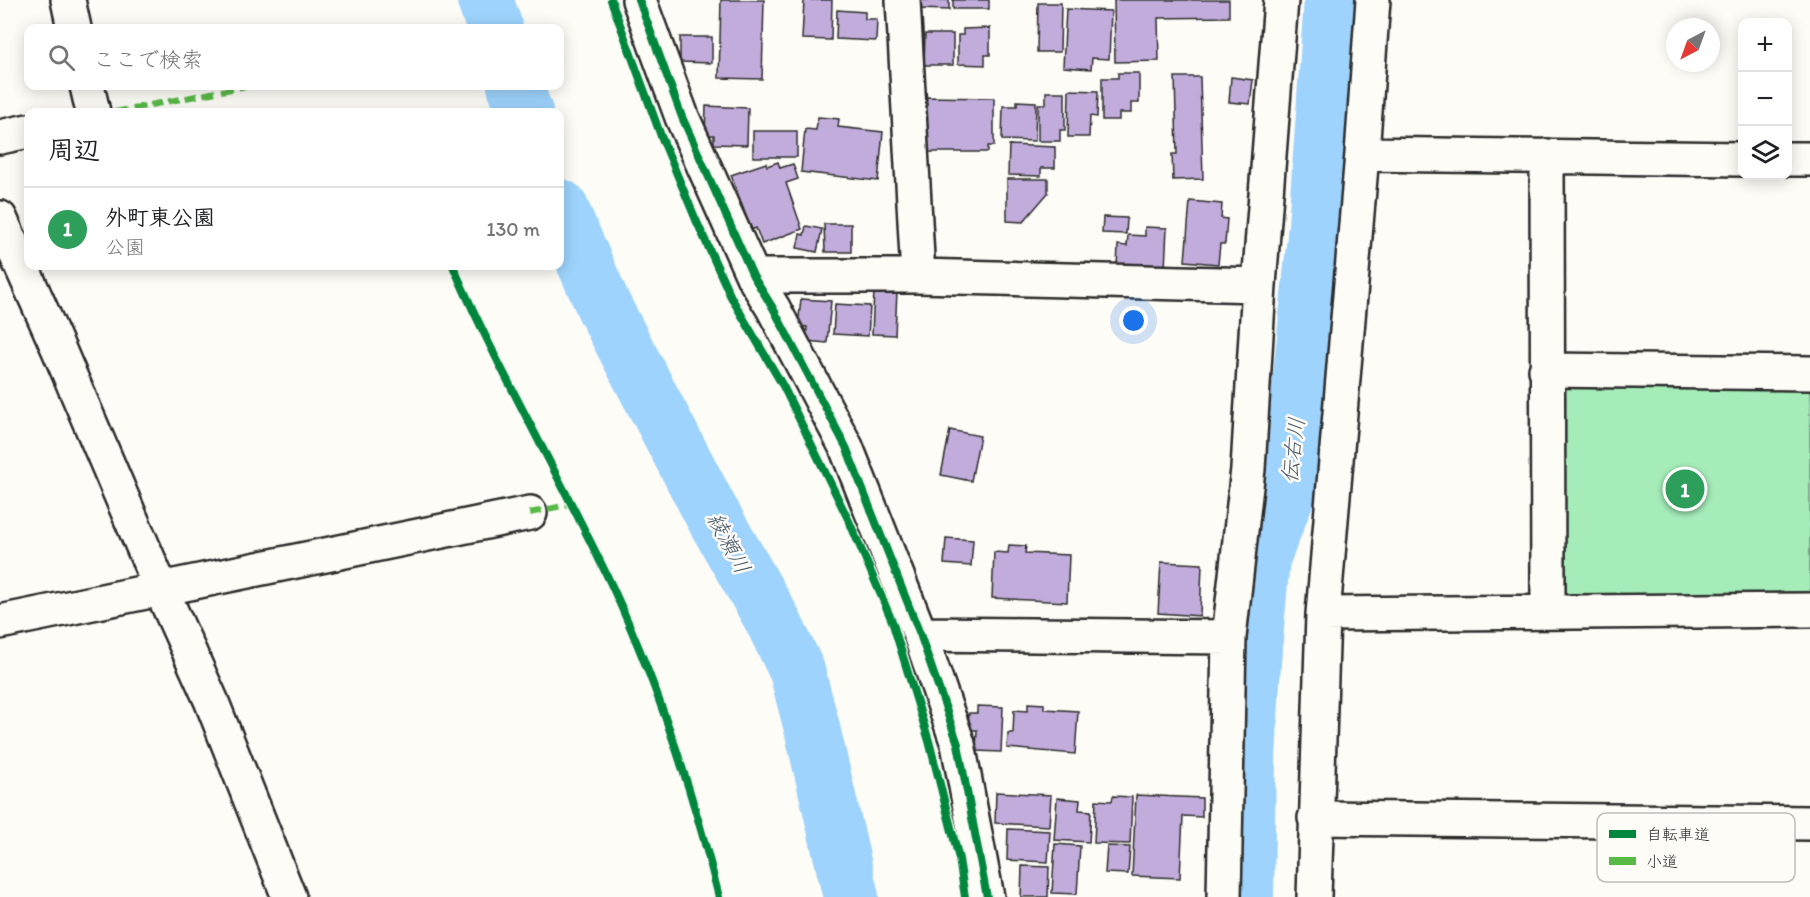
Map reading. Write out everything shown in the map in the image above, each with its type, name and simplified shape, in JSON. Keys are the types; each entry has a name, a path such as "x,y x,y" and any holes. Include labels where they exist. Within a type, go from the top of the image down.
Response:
{"street":[{"path":"68,0 73,24"},
{"path":"639,0 682,117 753,276 773,308 846,447 920,634 958,744 987,897"},
{"path":"903,0 918,276"},
{"path":"1224,897 1229,637 1248,469 1259,285 1281,0"},
{"path":"1314,897 1323,614 1373,0"},
{"path":"88,90 92,108"},
{"path":"0,137 24,132"},
{"path":"1362,154 1738,159"},
{"path":"1547,156 1548,612"},
{"path":"1792,159 1810,159"},
{"path":"0,218 211,700 289,897"},
{"path":"753,276 918,276 1259,285"},
{"path":"1546,370 1810,373"},
{"path":"0,622 530,513"},
{"path":"1323,614 1810,610"},
{"path":"920,634 1229,637"},
{"path":"1315,818 1597,821"},
{"path":"1795,823 1810,823"}],"green space":[{"path":"1571,377 1810,384 1810,595 1569,601 1559,591 1561,388"}],"building":[{"path":"721,0 764,0 762,79 719,78"},
{"path":"804,0 832,0 831,40 802,39"},
{"path":"917,0 949,0 949,10 917,9"},
{"path":"953,0 989,0 989,9 953,9"},
{"path":"1114,0 1229,0 1229,17 1158,18 1159,61 1115,62"},
{"path":"1038,3 1061,3 1060,52 1037,52"},
{"path":"1066,9 1111,11 1109,59 1092,58 1091,69 1063,67"},
{"path":"837,10 865,12 865,19 877,19 876,41 836,39"},
{"path":"990,28 990,55 985,55 985,65 958,64 958,35 963,35 963,29"},
{"path":"925,34 953,34 953,65 924,65"},
{"path":"680,37 712,37 712,63 680,62"},
{"path":"1118,73 1139,73 1139,103 1131,103 1131,113 1119,113 1119,120 1102,120 1102,78 1118,78"},
{"path":"1175,77 1200,77 1203,179 1173,180 1172,154 1177,154"},
{"path":"1231,77 1253,80 1250,104 1229,102"},
{"path":"1069,90 1098,91 1097,117 1090,116 1089,137 1068,137"},
{"path":"1046,92 1065,92 1065,130 1060,130 1060,141 1038,141 1038,104 1046,104"},
{"path":"922,97 994,98 994,146 988,146 988,152 922,152"},
{"path":"1017,101 1036,102 1035,141 1002,140 1003,106 1017,106"},
{"path":"706,106 748,108 747,145 714,144 714,135 705,135"},
{"path":"818,117 839,119 838,127 883,132 878,181 801,172 805,129 816,130"},
{"path":"753,131 797,131 797,157 753,157"},
{"path":"1009,145 1055,147 1055,168 1041,168 1041,176 1008,175"},
{"path":"778,162 780,168 793,164 798,179 786,183 802,229 762,244 756,228 751,230 731,175 766,163 767,166"},
{"path":"1007,179 1048,179 1048,193 1023,222 1007,221"},
{"path":"1190,201 1222,204 1221,218 1227,219 1225,244 1220,244 1218,264 1185,261"},
{"path":"1103,217 1127,218 1126,234 1102,233"},
{"path":"824,224 851,224 851,252 825,252"},
{"path":"806,226 822,229 817,252 797,248 800,234 804,235"},
{"path":"1145,227 1167,228 1165,269 1117,267 1118,245 1127,246 1128,235 1145,236"},
{"path":"874,290 897,291 895,335 872,334"},
{"path":"801,299 831,301 827,343 806,341 807,327 798,326"},
{"path":"835,304 870,306 868,336 833,334"},
{"path":"950,430 980,436 971,481 941,475"},
{"path":"946,538 973,540 971,566 944,564"},
{"path":"1009,545 1026,546 1025,553 1069,555 1067,602 992,598 994,552 1008,553"},
{"path":"1161,562 1202,564 1200,616 1158,613"},
{"path":"1028,703 1044,704 1044,709 1078,711 1075,754 1007,748 1008,733 1013,733 1014,710 1028,711"},
{"path":"977,706 1003,707 1001,752 976,751 977,730 968,730 969,713 977,713"},
{"path":"996,792 1051,795 1049,826 995,823"},
{"path":"1136,795 1202,798 1202,817 1183,816 1180,878 1132,876"},
{"path":"1113,796 1132,797 1130,844 1094,843 1096,800 1112,801"},
{"path":"1057,798 1080,800 1079,810 1091,811 1089,842 1054,840"},
{"path":"1008,829 1050,831 1048,862 1007,860"},
{"path":"1055,844 1080,846 1077,894 1052,893"},
{"path":"1107,846 1130,847 1128,874 1105,873"},
{"path":"1022,866 1049,867 1048,897 1021,897"}],"waterway":[{"name":"綾瀬川","path":"485,0 494,24"},
{"name":"伝右川","path":"1246,897 1248,758 1262,559 1290,487 1316,226 1332,0"},
{"name":"綾瀬川","path":"517,90 523,108"},
{"name":"綾瀬川","path":"564,216 604,307 712,514 772,619 797,671 851,897"}],"marked path":[{"path":"135,108 227,90"},
{"path":"530,513 571,504"}],"cycle path":[{"path":"611,0 661,136 696,220 731,297 783,386 849,521 892,621 929,741 959,859 965,897"},
{"path":"639,0 682,117 753,276 773,308 846,447 920,634 958,744 987,897"},
{"path":"455,270 490,346 628,622 659,699 685,777 719,897"}],"place":[{"name":"外町東公園","path":"1685,489"}]}
